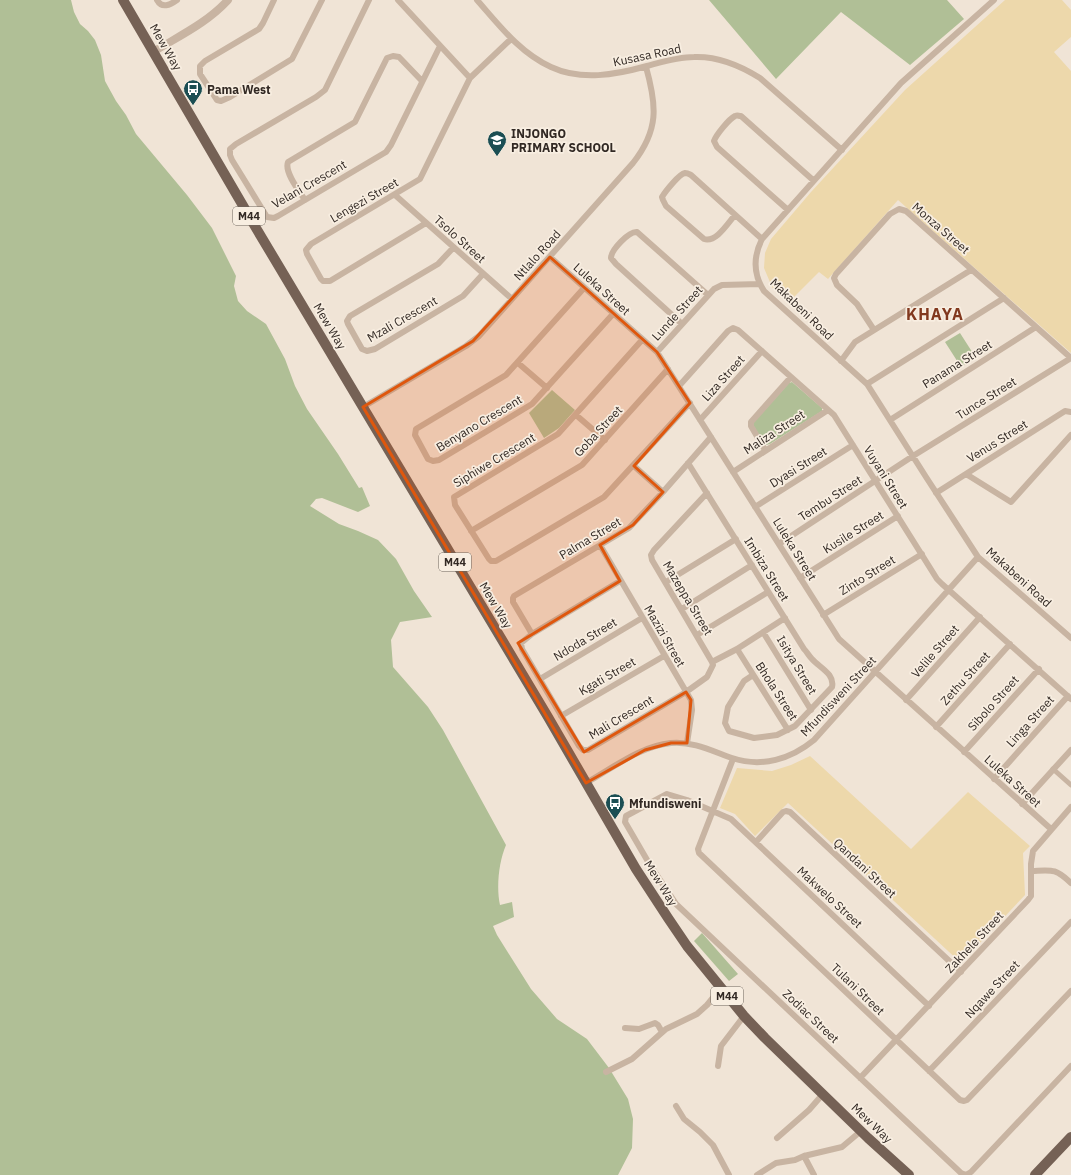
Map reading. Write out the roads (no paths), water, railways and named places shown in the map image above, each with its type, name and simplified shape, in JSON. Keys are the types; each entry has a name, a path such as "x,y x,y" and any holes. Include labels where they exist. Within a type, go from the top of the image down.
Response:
{"main road":[{"name":"Mew Way","path":"123,0 636,869 668,918 687,946 744,1016 905,1174"},
{"path":"1035,1174 1071,1137"}],"street":[{"path":"157,0 164,6 167,6 177,0"},
{"path":"153,52 204,22 228,0"},
{"path":"274,0 259,29 205,61 200,66 200,74 217,100 221,101 230,97 292,59 322,0"},
{"name":"Velani Crescent","path":"369,0 325,90 230,149 232,160 267,217 274,218 278,216 386,152 391,145 440,46"},
{"path":"398,0 470,78"},
{"name":"Kusasa Road","path":"477,0 512,39 530,54 551,67 568,73 603,75 696,56 735,65 760,78 842,150"},
{"name":"Makabeni Road","path":"994,0 901,84 762,239 755,256 756,275 760,284 770,297 867,384 978,556 1071,638"},
{"name":"Lengezi Street","path":"426,223 334,279 326,281 321,278 308,258 308,247 417,182 423,176 470,78 512,39"},
{"path":"305,200 288,172 286,165 288,162 356,122 387,58 393,56 399,57 422,81"},
{"name":"Ntlalo Road","path":"363,407 466,346 479,336 633,163 647,142 651,130 654,109 654,98 646,66"},
{"path":"788,210 717,147 714,141 716,136 734,117 741,116 814,180"},
{"path":"735,215 714,238 708,240 704,239 666,206 662,200 662,197 680,176 685,173 688,174 735,215 762,239"},
{"name":"Tsolo Street","path":"395,195 512,299"},
{"name":"Monza Street","path":"874,330 857,304 837,285 834,278 894,210 899,209 906,211 1071,358"},
{"path":"682,324 611,258 612,253 629,234 634,231 637,232 708,295"},
{"name":"Mzali Crescent","path":"453,248 438,264 350,316 347,321 348,324 362,349 367,351 375,349 463,296 483,274"},
{"name":"Luleka Street","path":"550,257 657,352 841,641 1051,829"},
{"path":"841,361 855,342 971,270"},
{"name":"Lunde Street","path":"657,352 714,289 722,285 760,284"},
{"name":"Benyano Crescent","path":"584,288 506,375 416,429 415,435 428,459 433,461 439,460 532,404 613,314"},
{"path":"867,384 1004,298"},
{"name":"Panama Street","path":"890,420 1036,327"},
{"name":"Vuyani Street","path":"679,386 730,329 735,328 738,330 834,415 937,579 1069,697"},
{"name":"Siphiwe Crescent","path":"642,340 555,436 454,497 455,505 489,559 491,561 496,561 604,497 634,466 690,403"},
{"name":"Liza Street","path":"700,420 762,351"},
{"name":"Tunce Street","path":"913,456 1071,358"},
{"path":"518,363 547,388"},
{"name":"Goba Street","path":"471,531 577,468 586,461 668,369"},
{"path":"765,450 751,426 751,422 790,377"},
{"name":"Maliza Street","path":"733,472 828,410"},
{"name":"Venus Street","path":"936,493 1065,411 1071,412"},
{"path":"576,414 605,440"},
{"path":"966,474 1011,502 1071,435"},
{"name":"Palma Street","path":"532,634 514,602 514,596 633,525 711,437"},
{"name":"Dyasi Street","path":"755,507 853,445"},
{"name":"Tembu Street","path":"779,544 913,456"},
{"name":"Imbiza Street","path":"688,463 812,660 831,676 833,681"},
{"path":"634,466 663,492"},
{"name":"Mazeppa Street","path":"707,493 651,555 652,560 712,662"},
{"name":"Kusile Street","path":"800,578 898,516"},
{"path":"666,582 736,539"},
{"name":"Mazizi Street","path":"600,545 691,700 692,710 687,743"},
{"name":"Zinto Street","path":"823,614 922,554"},
{"name":"Mfundisweni Street","path":"586,783 645,750 671,743 687,743 714,750 733,759 751,762 772,762 801,751 814,740 875,673 978,556"},
{"path":"682,609 752,565"},
{"name":"Mali Crescent","path":"620,581 522,641 521,646 580,748 583,750 588,750 686,692 707,677 713,665 712,662"},
{"path":"697,635 768,592"},
{"name":"Velile Street","path":"906,700 980,617"},
{"name":"Ndoda Street","path":"540,680 642,618"},
{"path":"712,662 737,649 785,618"},
{"name":"Isitya Street","path":"763,632 811,710"},
{"name":"Zethu Street","path":"936,727 1010,644"},
{"name":"Bhola Street","path":"737,649 788,730 795,726 811,710 832,687 833,681"},
{"name":"Kgati Street","path":"561,716 664,656"},
{"name":"Sibolo Street","path":"964,752 1039,669"},
{"path":"753,675 744,681 728,707 725,723 726,727 729,731 754,738 777,735 788,730"},
{"name":"Linga Street","path":"994,778 1069,697"},
{"path":"1022,804 1071,750"},
{"name":"Tulani Street","path":"733,759 698,849 699,853 960,1100 967,1100 1071,991"},
{"path":"1053,770 1071,785"},
{"name":"Zodiac Street","path":"712,811 688,800 667,794 628,815 625,821 650,865 676,904 960,1173 966,1175 971,1172 1071,1066"},
{"name":"Zakhele Street","path":"860,1078 1028,900 1031,896 1033,851 1071,807"},
{"name":"Makwelo Street","path":"712,811 731,819 929,1006"},
{"name":"Qandani Street","path":"756,842 783,812 790,812 961,972"},
{"path":"1032,871 1056,871 1071,882"},
{"name":"Nqawe Street","path":"929,1071 1071,922"},
{"path":"606,1072 632,1059 669,1026 689,1019 697,1014 707,1005 721,988"},
{"path":"718,1066 721,1046 744,1016"},
{"path":"626,1028 639,1029 655,1024 662,1032"},
{"path":"777,1138 809,1110 823,1094"},
{"path":"676,1106 684,1119 713,1145 728,1175"},
{"path":"760,1174 776,1163 795,1160 804,1156 842,1147 861,1131"},
{"path":"804,1156 814,1175"}],"place":[{"name":"Pama West","path":"193,106"},
{"name":"INJONGO PRIMARY SCHOOL","path":"497,157"},
{"name":"Mfundisweni","path":"615,820"}],"district":[{"name":"KHAYA","path":"935,314"}]}
